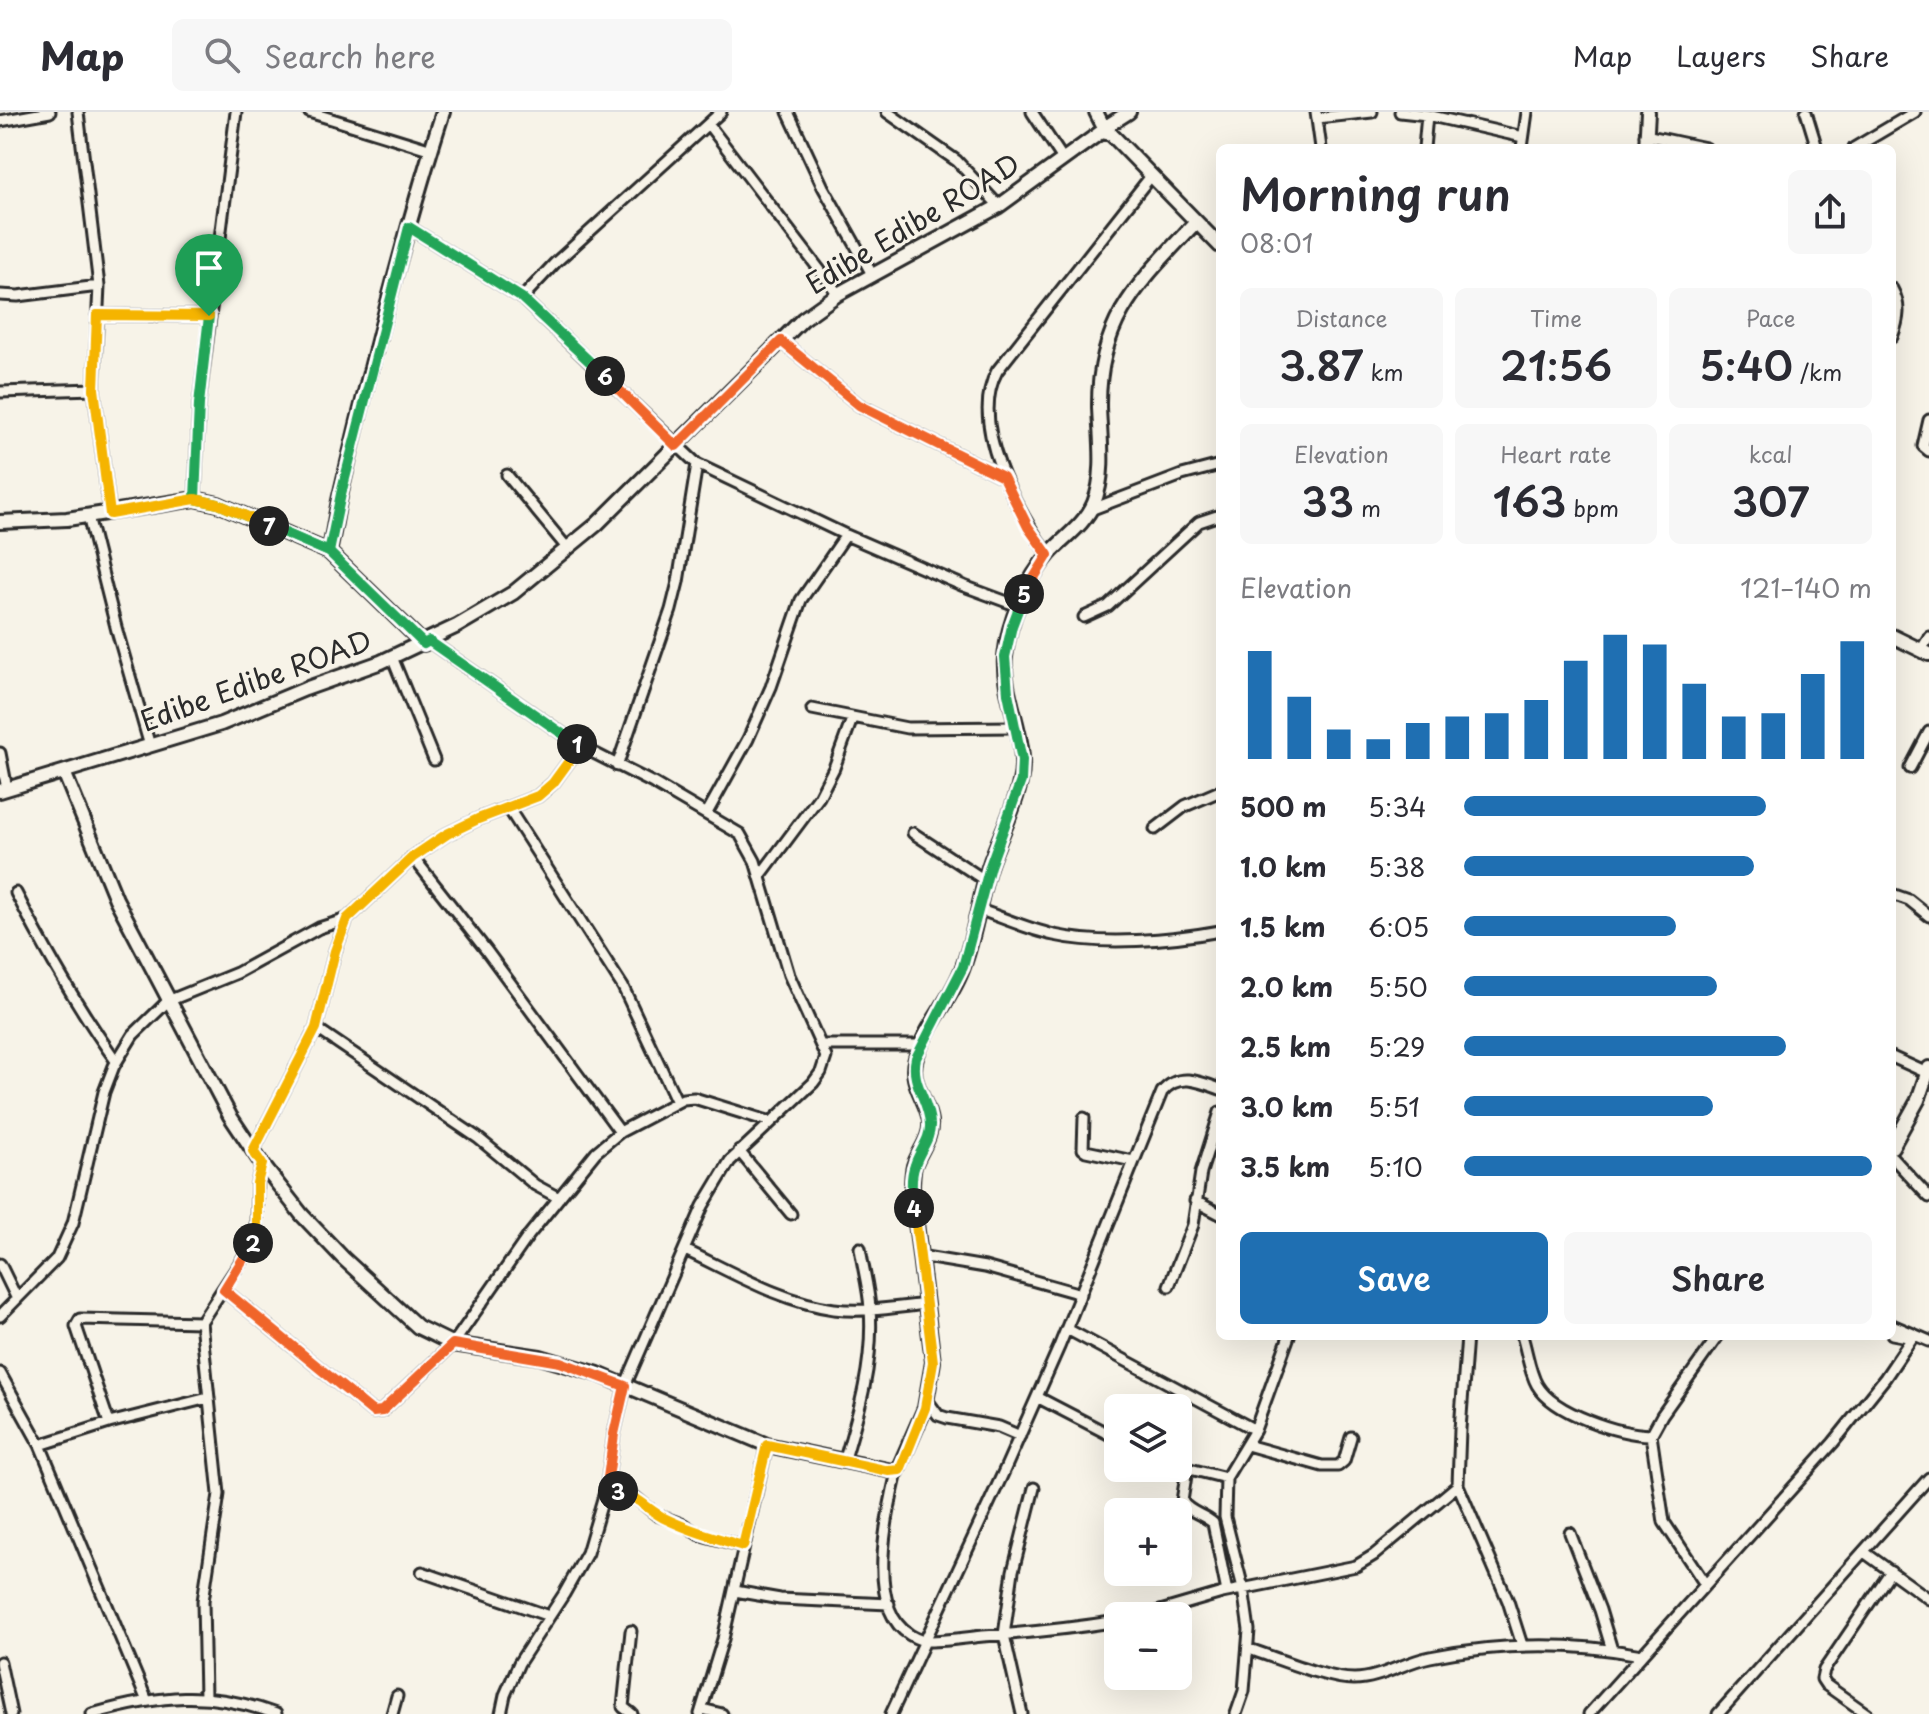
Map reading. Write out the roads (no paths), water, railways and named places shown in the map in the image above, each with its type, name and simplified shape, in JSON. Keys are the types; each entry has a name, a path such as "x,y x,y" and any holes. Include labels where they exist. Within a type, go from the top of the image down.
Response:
{"street":[{"path":"0,121 50,112"},
{"path":"78,112 99,286 94,389 110,514"},
{"path":"195,499 199,404 236,112"},
{"path":"309,112 432,150"},
{"path":"329,552 409,227 443,112"},
{"path":"522,298 555,263 721,112"},
{"path":"788,112 823,187 873,276"},
{"path":"887,112 957,161 999,206"},
{"path":"1032,112 1063,159"},
{"path":"1096,112 1105,130 1216,242"},
{"name":"Edibe Edibe ROAD","path":"4,790 221,724 426,642 513,593 568,549 803,319 838,294 999,206 1129,112"},
{"path":"1320,144 1316,115 1372,112"},
{"path":"1400,112 1427,115 1523,137"},
{"path":"1522,144 1527,112"},
{"path":"1648,112 1646,142 1666,144"},
{"path":"1806,112 1816,144"},
{"path":"1861,144 1915,112"},
{"path":"1424,144 1427,115"},
{"path":"708,124 838,294"},
{"path":"1048,555 1028,527 1003,477 988,416 987,401 992,379 1151,176"},
{"path":"1104,1623 924,1641 911,1636 899,1626 889,1604 884,1578 884,1531 897,1472 927,1400 933,1362 912,1176 930,1127 913,1068 921,1045 963,967 986,881 1021,781 1023,769 1008,693 1005,657 1018,606 1048,555 1090,510 1100,480 1100,373 1108,336 1139,285 1196,222"},
{"path":"409,227 522,298 697,464 846,535 1018,606"},
{"path":"0,295 18,296 99,286"},
{"path":"1896,296 1899,302 1896,322"},
{"path":"97,315 209,316"},
{"path":"781,341 859,405 1003,477"},
{"path":"0,392 94,389"},
{"path":"1929,420 1923,446 1929,451"},
{"path":"617,766 671,610 697,464"},
{"path":"1090,510 1165,481 1216,466"},
{"path":"507,475 568,549"},
{"path":"0,522 110,514 195,499 218,504 329,552 426,642 580,746 707,813 740,834 748,845 789,975 826,1057 821,1072 739,1151 717,1179 703,1206 625,1386 607,1485 587,1553 519,1663 505,1695 501,1714"},
{"path":"88,516 150,746"},
{"path":"1084,617 1108,606 1199,522 1216,516"},
{"path":"707,813 748,739 771,687 801,600 846,535"},
{"path":"1896,638 1925,652 1929,637"},
{"path":"392,657 434,760"},
{"path":"812,709 907,728 1016,727"},
{"path":"760,876 819,797 834,768 852,719"},
{"path":"1910,768 1929,732"},
{"path":"0,1316 57,1258 73,1223 104,1092 116,1061 133,1035 168,1001 237,973 319,928 347,919 413,857 458,829 538,796 553,783 580,746"},
{"path":"0,753 4,790"},
{"path":"64,772 116,899 230,1116 302,1215 343,1258 418,1327 453,1344 560,1362 767,1445 897,1472"},
{"path":"1155,829 1185,806 1216,793"},
{"path":"509,809 623,987 677,1102"},
{"path":"913,833 986,881"},
{"path":"413,857 620,1132"},
{"path":"16,893 46,953 116,1061"},
{"path":"1896,895 1909,900 1929,916"},
{"path":"978,909 1033,929 1083,939 1138,939 1216,931"},
{"path":"253,1151 316,1028 347,919"},
{"path":"316,1028 478,1138 535,1185 559,1198"},
{"path":"821,1045 921,1045"},
{"path":"1896,1059 1928,1071 1918,1100 1896,1140"},
{"path":"891,1714 1067,1329 1162,1092 1175,1080 1188,1079 1216,1088"},
{"path":"224,1290 373,1412 382,1411 453,1344 529,1235 596,1152 620,1132 677,1102 694,1098 771,1122"},
{"path":"1084,1118 1083,1149 1133,1161"},
{"path":"1169,1286 1193,1225 1201,1172 1216,1125"},
{"path":"739,1151 791,1214"},
{"path":"1896,1161 1929,1197"},
{"path":"205,1697 203,1601 219,1494 201,1322 256,1235 256,1196 262,1164"},
{"path":"1195,1201 1216,1212"},
{"path":"844,1462 866,1382 871,1309 860,1248"},
{"path":"685,1250 798,1300 836,1309 927,1304"},
{"path":"919,1256 985,1267 1081,1294"},
{"path":"0,1264 17,1299"},
{"path":"109,1423 76,1326 80,1319 201,1322"},
{"path":"1896,1327 1926,1340"},
{"path":"1067,1329 1255,1430"},
{"path":"1896,1335 1926,1340"},
{"path":"1589,1714 1833,1443 1885,1378 1912,1338"},
{"path":"1236,1714 1244,1691 1249,1649 1243,1588 1225,1517 1226,1478 1255,1430 1288,1340"},
{"path":"1467,1340 1458,1485 1508,1601 1522,1645"},
{"path":"1523,1340 1535,1382 1543,1394 1559,1405 1619,1431 1651,1435"},
{"path":"1705,1584 1664,1522 1651,1435 1715,1340"},
{"path":"0,1373 40,1445 147,1701"},
{"path":"1037,1397 1104,1432"},
{"path":"40,1445 109,1423 208,1398"},
{"path":"927,1400 938,1415 999,1427 1020,1436"},
{"path":"1247,1445 1322,1466 1338,1466 1344,1461 1351,1437"},
{"path":"722,1714 701,1711 735,1591 767,1445"},
{"path":"1192,1470 1226,1478"},
{"path":"1718,1714 1929,1478"},
{"path":"1182,1482 1182,1501 1190,1510 1213,1523 1227,1592"},
{"path":"607,1485 631,1494 657,1515 698,1534 743,1546"},
{"path":"1192,1602 1243,1588 1356,1566 1374,1555 1458,1485"},
{"path":"1022,1714 1004,1635 1013,1571 1034,1488"},
{"path":"1570,1533 1612,1650"},
{"path":"1864,1552 1929,1599"},
{"path":"1867,1714 1822,1679 1824,1670 1891,1571"},
{"path":"422,1572 549,1616"},
{"path":"735,1591 780,1599 889,1604"},
{"path":"631,1631 623,1707 632,1714"},
{"path":"1249,1649 1353,1679 1372,1677 1431,1657 1522,1645 1612,1650 1642,1655"},
{"path":"0,1662 11,1714"},
{"path":"392,1714 397,1696"},
{"path":"92,1714 147,1701 205,1697 231,1700 276,1714"}]}
